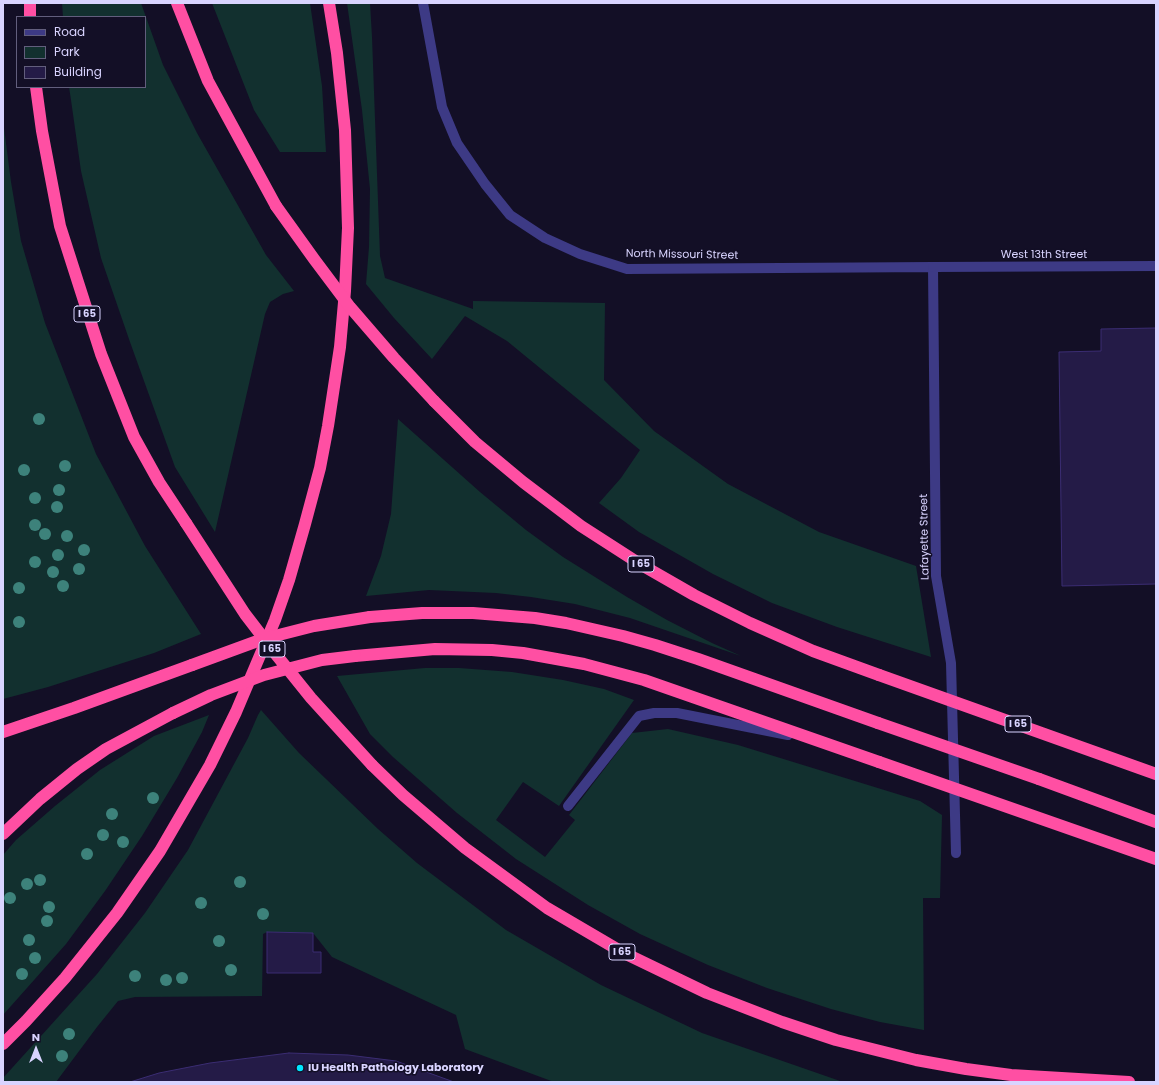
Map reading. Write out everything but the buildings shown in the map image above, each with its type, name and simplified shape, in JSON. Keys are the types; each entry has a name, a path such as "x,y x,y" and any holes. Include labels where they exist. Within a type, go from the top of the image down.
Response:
{"highway":[{"path":"30,3 30,16"},
{"name":"I 65","path":"177,3 208,82 276,206 314,259 350,307 434,401 474,442 523,482 581,526 640,564 694,595 750,623 813,651 1156,774"},
{"path":"3,1044 65,978 117,913 160,851 210,764 236,712 275,620 288,580 320,468 340,347 346,284 348,191 345,130 338,60 329,3"},
{"name":"I 65","path":"36,88 42,131 60,226 101,354 134,437 159,482 245,614 311,698 402,795 430,819 547,908 622,952 707,993 782,1022 836,1040 916,1060 1011,1075 1129,1082"},
{"path":"3,732 74,708 263,639 314,626 370,617 422,613 473,613 535,618 566,623 623,636 670,650 1039,779 1156,822"},
{"path":"3,834 40,799 77,769 106,749 173,713 211,696 264,675 322,660 410,651 465,649 508,651 553,657 614,671 644,680 1156,859"}],"street":[{"name":"North Missouri Street","path":"423,3 442,107 457,143 485,184 510,215 545,238 580,254 627,269 933,267"},
{"name":"West 13th Street","path":"933,267 1156,266"},
{"name":"Lafayette Street","path":"933,267 936,576 951,663 956,853"},
{"path":"568,806 639,716 654,713 677,713 819,741"}],"green space":[{"path":"62,3 141,3 146,16 63,16"},
{"path":"212,3 310,3 322,86 326,152 280,152 254,110"},
{"path":"347,3 370,3 380,256 385,278 473,309 473,301 605,303 604,380 654,431 728,484 819,532 916,566 931,657 837,627 772,603 713,574 639,532 599,503 621,478 640,450 507,341 465,316 432,359 394,318 366,284 369,247 370,189 362,110"},
{"path":"146,17 163,65 197,133 266,255 294,291 283,294 270,302 265,314 215,532 175,467 101,258 81,171 69,88 146,88"},
{"path":"3,120 11,182 21,241 45,323 96,454 145,546 201,634 154,653 48,687 3,699"},
{"path":"398,419 480,492 526,530 563,557 667,620 741,656 630,618 575,604 496,593 429,590 366,596 381,556 391,514"},
{"path":"425,668 459,668 512,672 563,680 604,689 634,700 559,806 523,782 496,820 545,857 575,820 569,815 632,733 668,729 738,745 920,801 942,815 940,898 923,898 924,1030 880,1022 831,1009 767,988 708,965 640,934 588,905 516,859 457,813 393,757 370,734 337,676"},
{"path":"261,710 299,753 378,829 417,863 506,930 601,985 702,1033 843,1082 554,1082 465,1049 456,1015 332,957 313,933 267,932 263,934 262,996 135,997 118,1001 56,1082 3,1082 3,1078 97,974 145,913 188,850 248,738"},
{"path":"209,715 202,732 177,778 142,836 105,891 66,944 3,1015 3,855 16,840 100,770 154,736"}],"place":[{"name":"IU Health Pathology Laboratory","path":"300,1068"}]}
